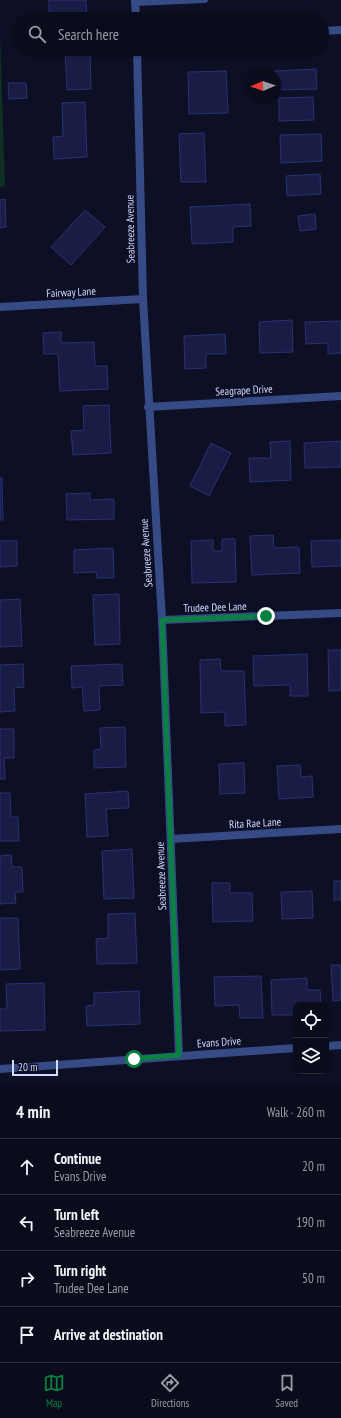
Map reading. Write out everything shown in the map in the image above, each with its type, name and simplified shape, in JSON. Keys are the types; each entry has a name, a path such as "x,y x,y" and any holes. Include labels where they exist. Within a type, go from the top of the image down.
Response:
{"street":[{"path":"135,2 136,12"},
{"path":"329,30 341,30"},
{"name":"Seabreeze Avenue","path":"137,56 143,299 148,407 162,620 179,1055"},
{"name":"Fairway Lane","path":"0,307 143,299"},
{"name":"Seagrape Drive","path":"148,407 341,396"},
{"name":"Trudee Dee Lane","path":"162,620 341,613"},
{"name":"Rita Rae Lane","path":"171,840 341,829"},
{"path":"329,1046 341,1045"},
{"name":"Evans Drive","path":"0,1069 179,1055 293,1048"}],"lane":[{"path":"135,2 204,0"}],"green space":[{"path":"0,32 5,186 0,187"}],"building":[{"path":"49,0 86,0 87,12 49,12"},
{"path":"65,56 90,56 91,89 67,90"},
{"path":"316,69 317,89 281,90 281,71"},
{"path":"226,71 228,113 189,114 188,72"},
{"path":"8,83 26,83 27,98 9,99"},
{"path":"313,97 314,120 279,121 279,104 281,104 281,98"},
{"path":"85,102 87,157 54,159 53,137 63,136 62,103"},
{"path":"204,133 206,182 181,182 179,134"},
{"path":"321,134 322,161 281,163 280,135"},
{"path":"320,174 321,194 287,196 286,176"},
{"path":"5,199 6,227 0,228 0,200"},
{"path":"250,204 251,226 233,227 233,242 192,244 190,207"},
{"path":"85,210 105,227 71,265 51,247"},
{"path":"315,214 316,229 300,231 298,216"},
{"path":"292,320 293,352 260,353 259,322"},
{"path":"341,321 341,353 328,354 328,343 306,344 305,322"},
{"path":"61,332 61,343 94,342 95,366 107,366 108,389 60,391 58,354 44,354 43,333"},
{"path":"225,334 226,354 206,354 206,368 185,369 184,336"},
{"path":"109,405 111,453 73,455 71,431 84,430 83,406"},
{"path":"290,441 291,480 250,482 249,458 271,458 270,442"},
{"path":"341,441 341,467 305,468 304,443"},
{"path":"211,443 231,453 209,496 190,486"},
{"path":"0,478 2,478 3,520 0,520"},
{"path":"90,493 90,500 114,499 114,519 67,520 66,494"},
{"path":"273,535 274,548 299,547 300,573 252,575 250,536"},
{"path":"222,539 235,539 236,582 192,583 191,541 213,540 213,551 222,551"},
{"path":"341,540 341,566 312,567 311,541"},
{"path":"0,541 17,541 17,566 0,567"},
{"path":"113,548 114,578 97,578 96,572 74,573 74,550"},
{"path":"119,594 120,644 95,645 93,595"},
{"path":"20,599 22,646 0,647 0,600"},
{"path":"328,650 341,650 341,690 329,691"},
{"path":"307,654 308,696 290,696 290,685 254,686 253,656"},
{"path":"220,659 221,671 244,671 246,725 225,726 225,712 201,713 200,660"},
{"path":"23,664 24,687 14,688 15,711 0,712 0,665"},
{"path":"122,664 123,685 99,686 100,710 84,711 82,687 72,688 71,666"},
{"path":"125,727 126,767 94,768 94,750 101,749 100,728"},
{"path":"0,729 14,729 14,758 4,758 5,779 0,779"},
{"path":"244,763 245,793 220,794 219,764"},
{"path":"300,765 301,777 312,776 313,797 279,799 277,766"},
{"path":"128,791 129,808 106,809 108,836 87,837 85,794"},
{"path":"0,793 10,793 11,817 18,817 19,841 0,841"},
{"path":"132,849 134,898 104,899 102,851"},
{"path":"11,855 12,867 22,867 23,892 15,892 16,903 0,904 0,856"},
{"path":"334,881 341,881 341,900 334,900"},
{"path":"212,883 230,883 230,893 252,893 253,921 213,922"},
{"path":"312,891 313,918 282,919 281,892"},
{"path":"135,913 137,963 97,964 96,939 108,938 108,914"},
{"path":"0,918 18,918 20,969 0,970"},
{"path":"331,965 341,965 341,1000 333,1001"},
{"path":"261,976 263,1018 240,1018 239,1005 215,1006 214,977"},
{"path":"307,978 307,990 320,990 321,1002 293,1002 293,1015 272,1015 271,980"},
{"path":"44,983 45,1030 0,1031 0,1009 7,1009 6,984"},
{"path":"139,991 140,1024 87,1026 86,1006 94,1005 94,993"}],"route":[{"path":"134,1059 179,1055 162,620 266,616"}]}
